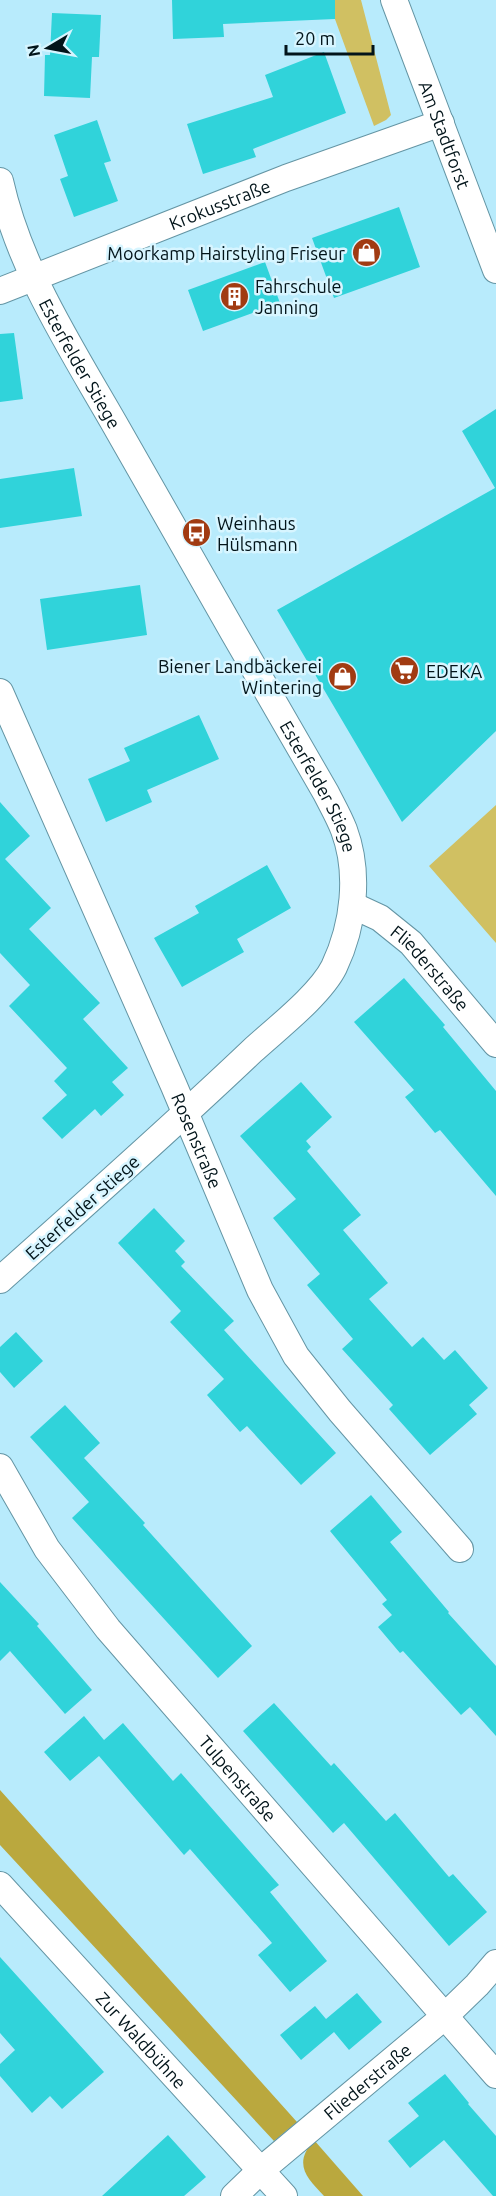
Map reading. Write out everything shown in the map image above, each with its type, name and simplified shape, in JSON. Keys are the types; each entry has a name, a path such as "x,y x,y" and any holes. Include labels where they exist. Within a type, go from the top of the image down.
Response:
{"street":[{"name":"Am Stadtforst","path":"394,0 496,270"},
{"name":"Krokusstraße","path":"0,291 276,182 441,123"},
{"name":"Esterfelder Stiege","path":"0,181 6,208 34,278 199,574 326,793 344,831 353,870 352,905 344,939 333,968 314,992 186,1114 0,1280"},
{"name":"Rosenstraße","path":"0,692 186,1114 260,1290 296,1356 340,1411 460,1549"},
{"name":"Fliederstraße","path":"352,905 380,918 411,942 496,1044"},
{"name":"Tulpenstraße","path":"0,1467 47,1549 108,1629 496,2076"},
{"name":"Zur Waldbühne","path":"0,1885 284,2196"},
{"name":"Fliederstraße","path":"234,2196 261,2170 444,2018 496,1963"}],"shaded area":[{"path":"328,0 361,0 391,115 374,126"},
{"path":"496,805 496,943 429,866"},
{"path":"0,1790 297,2122 274,2141 0,1845"},
{"path":"314,2140 363,2196 324,2196 304,2170 304,2156"}],"building":[{"path":"172,0 335,0 335,19 223,24 224,37 173,39"},
{"path":"52,13 101,15 99,57 92,57 90,98 44,96 45,55 50,55"},
{"path":"324,52 346,113 253,149 256,157 203,174 187,124 273,97 265,75"},
{"path":"97,120 111,161 104,163 118,201 74,217 60,179 68,176 54,135"},
{"name":"Moorkamp Hairstyling Friseur","path":"399,207 420,267 334,298 312,238"},
{"name":"Fahrschule Janning","path":"265,262 280,303 203,331 188,290"},
{"path":"14,333 23,399 0,402 0,334"},
{"name":"EDEKA","path":"496,409 496,731 402,822 277,610 495,488 462,431"},
{"path":"74,468 82,516 0,528 0,479"},
{"path":"140,585 147,635 47,650 40,599"},
{"path":"199,715 219,759 147,790 152,802 106,822 88,779 130,761 124,748"},
{"path":"0,802 30,836 5,859 51,908 29,929 100,1003 83,1019 128,1068 112,1082 124,1095 101,1116 95,1109 62,1139 42,1118 67,1095 54,1081 67,1068 9,1006 30,985 0,953"},
{"path":"267,865 291,908 237,939 244,952 182,987 154,938 199,913 195,906"},
{"path":"404,978 445,1025 443,1027 496,1091 496,1196 440,1130 435,1133 405,1097 414,1090 354,1022"},
{"path":"301,1082 332,1117 306,1141 311,1147 307,1151 361,1215 343,1230 388,1283 369,1299 412,1347 423,1337 444,1360 455,1350 488,1388 469,1405 477,1414 430,1455 389,1409 393,1405 342,1349 353,1339 307,1285 320,1274 273,1218 296,1199 240,1136"},
{"path":"154,1208 185,1241 175,1251 185,1262 181,1266 234,1321 224,1330 336,1453 301,1485 247,1426 240,1432 207,1395 224,1379 170,1322 181,1311 118,1243"},
{"path":"16,1332 43,1361 14,1388 0,1372 0,1347"},
{"path":"65,1405 100,1443 84,1458 145,1523 143,1525 252,1646 218,1678 72,1518 89,1502 30,1437"},
{"path":"371,1495 402,1532 390,1542 448,1613 496,1666 496,1736 470,1707 461,1715 403,1651 400,1653 378,1627 392,1615 382,1604 387,1600 330,1531"},
{"path":"0,1582 39,1624 37,1626 92,1690 65,1714 10,1651 0,1661"},
{"path":"274,1703 331,1766 334,1763 386,1821 395,1813 449,1877 453,1874 487,1912 449,1946 344,1823 333,1833 243,1731"},
{"path":"84,1716 104,1740 123,1723 173,1781 181,1773 279,1885 270,1892 327,1961 290,1992 258,1955 272,1943 190,1849 184,1855 99,1756 70,1781 44,1752"},
{"path":"0,1957 104,2072 62,2109 50,2096 32,2113 0,2076 0,2064 15,2050 0,2033"},
{"path":"357,1993 382,2022 349,2050 334,2032 301,2060 280,2035 315,2006 326,2019"},
{"path":"445,2074 496,2136 496,2196 493,2196 444,2140 410,2168 388,2141 419,2116 408,2103"},
{"path":"168,2135 206,2177 184,2196 102,2196"}],"place":[{"name":"Moorkamp Hairstyling Friseur","path":"366,253"},
{"name":"Fahrschule Janning","path":"234,296"},
{"name":"Weinhaus Hülsmann","path":"196,533"},
{"name":"EDEKA","path":"405,671"},
{"name":"Biener Landbäckerei Wintering","path":"343,676"}]}
